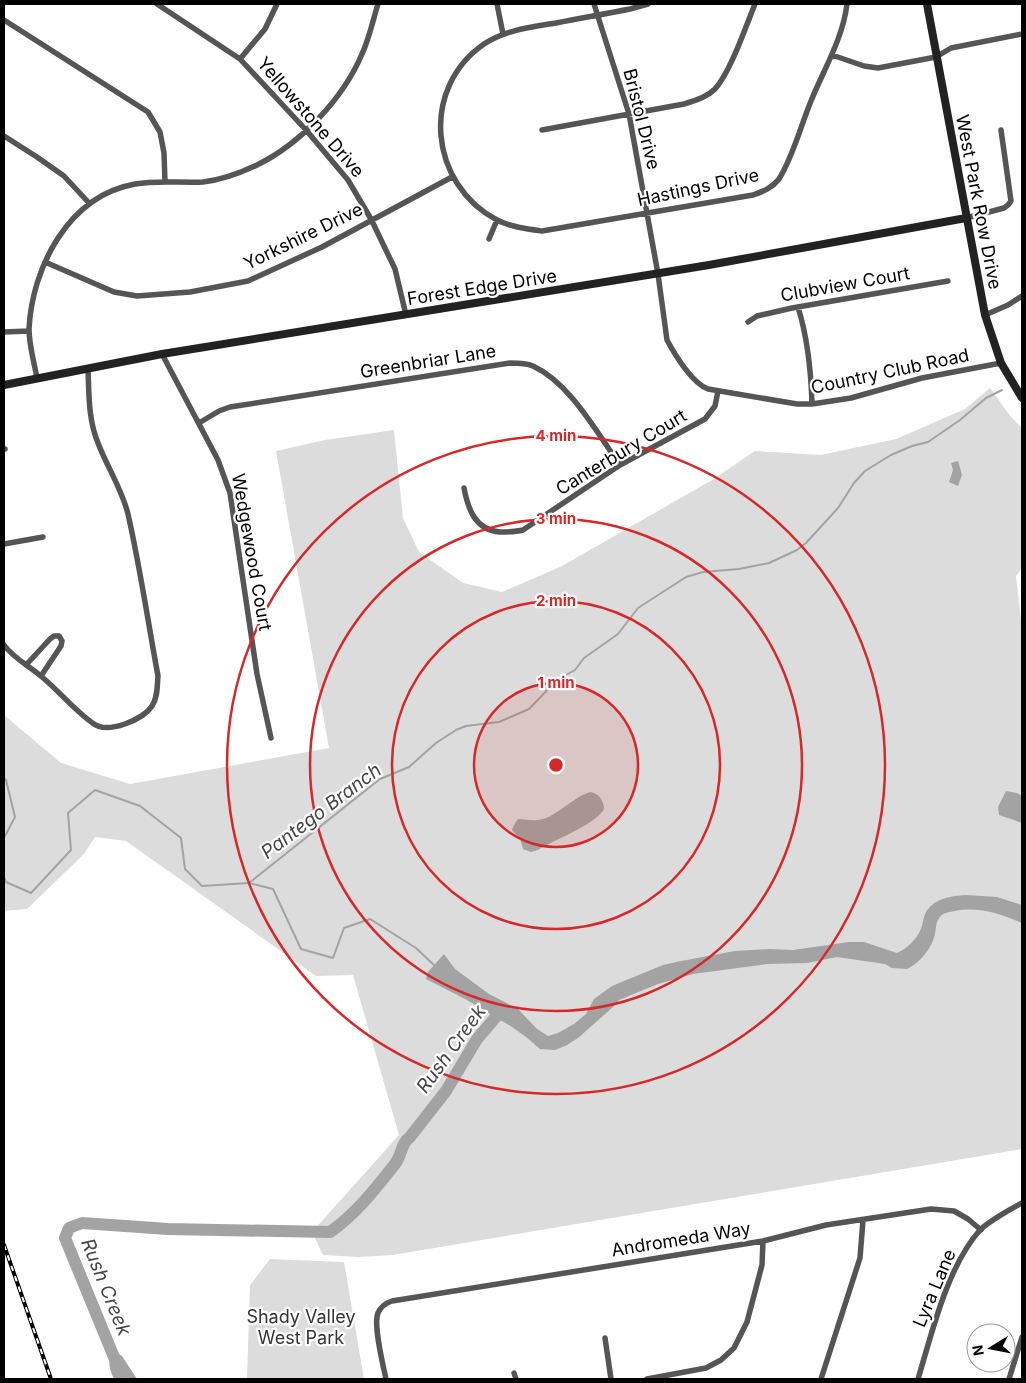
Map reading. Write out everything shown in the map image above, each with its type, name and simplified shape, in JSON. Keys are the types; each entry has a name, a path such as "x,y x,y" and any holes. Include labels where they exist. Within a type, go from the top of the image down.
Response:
{"street":[{"name":"Yellowstone Drive","path":"158,4 240,59 306,130 348,180 371,219 395,269 406,315"},
{"path":"240,59 265,29 277,4"},
{"path":"37,378 29,331 34,294 45,262 53,246 89,203 112,191 133,184 204,182 228,177 258,165 285,147 306,130 339,96 362,54 378,4"},
{"path":"497,4 503,34"},
{"name":"Bristol Drive","path":"594,4 629,114 658,274"},
{"name":"Hastings Drive","path":"648,4 630,10 511,31 484,44 471,55 454,77 443,103 440,121 441,144 452,177 468,199 497,220 513,226 542,230 753,195 766,190 778,179 788,160 812,98 832,55 847,4"},
{"path":"542,130 698,100 714,90 725,74 755,4"},
{"name":"West Park Row Drive","path":"927,4 985,315 1001,363 1022,398"},
{"path":"4,20 148,112 160,132 164,153 165,182"},
{"path":"832,55 864,66 878,68 936,57 951,48 1022,34"},
{"path":"966,218 1004,208 1010,201 1001,130"},
{"path":"4,136 64,176 89,203"},
{"name":"Yorkshire Drive","path":"45,262 114,292 137,296 190,292 248,281 322,247 452,177"},
{"name":"Forest Edge Drive","path":"4,385 162,354 658,274 966,218"},
{"path":"489,239 497,220"},
{"name":"Country Club Road","path":"658,274 667,340 698,384 708,390 797,404 812,404 851,398 922,378 1001,363"},
{"name":"Clubview Court","path":"748,322 757,316 798,307 948,281"},
{"path":"985,315 1008,305 1022,296"},
{"path":"798,307 805,330 809,354 812,404"},
{"path":"4,332 29,331"},
{"name":"Wedgewood Court","path":"162,354 218,460 230,493 257,674 270,738"},
{"name":"Greenbriar Lane","path":"199,423 230,407 510,363 523,363 551,377 565,390 620,465"},
{"path":"4,645 12,655 41,676 95,725 113,726 138,719 151,708 156,695 158,676 136,557 123,497 94,432 90,411 88,368"},
{"name":"Canterbury Court","path":"464,488 470,513 485,529 493,532 518,532 620,465 705,419 715,406 718,391"},
{"path":"4,544 43,537"},
{"path":"26,665 50,639 54,636 59,636 62,640 61,646 41,676"},
{"name":"Lyra Lane","path":"918,1379 928,1340 948,1286 966,1251 980,1230 1022,1203"},
{"name":"Andromeda Way","path":"386,1379 376,1319 381,1307 392,1301 763,1241 826,1225 930,1209 954,1211 968,1219 980,1230"},
{"path":"821,1379 860,1258 863,1220"},
{"path":"646,1379 706,1368 721,1360 734,1348 747,1322 762,1265 763,1241"},
{"path":"1016,1354 1022,1337"},
{"path":"605,1338 611,1379"}],"green space":[{"path":"990,388 1011,417 1022,428 1022,568 1016,576 1022,628 1022,1149 393,1255 358,1257 323,1255 312,1232 399,1135 353,975 316,976 126,841 95,837 84,854 27,909 4,911 4,715 61,763 130,784 329,748 276,451 325,440 394,430 403,518 419,552 463,583 502,592 562,566 712,480 755,451 821,455 896,439 965,409"},
{"name":"Shady Valley West Park","path":"270,1259 344,1262 364,1379 247,1379 250,1285"}],"shaded area":[{"path":"958,461 962,475 958,486 949,482 953,470 951,463"},
{"path":"1006,791 1022,796 1022,823 999,815 998,807"},
{"path":"590,792 599,796 604,805 603,811 597,817 581,828 538,850 531,852 523,849 520,839 512,830 518,819 544,819"},
{"path":"966,895 997,897 1022,905 1022,923 981,910 973,909 946,913 942,915 936,924 935,934 928,950 921,959 907,969 892,968 885,964 837,957 807,963 767,964 693,974 658,984 619,1000 578,1038 555,1050 540,1049 512,1027 467,1000 426,979 428,972 444,954 455,969 489,994 518,1009 537,1029 548,1036 574,1024 586,1014 594,999 612,986 663,965 735,951 793,950 849,942 864,942 897,953 916,938 921,929 924,916 930,907 949,897"},
{"path":"116,1352 122,1356 137,1379 114,1379 109,1363 110,1357"}],"waterway":[{"name":"Pantego Branch","path":"249,883 380,779 409,767 436,743 456,730 466,726 499,722 529,709 557,680 575,670 584,658 618,634 638,608 686,577 703,572 739,569 769,563 797,550 806,543 838,508 854,483 865,471 891,455 912,446 928,442 960,420 986,398 1002,390"},
{"name":"Rush Creek","path":"4,778 15,817 4,838"},
{"name":"Rush Creek","path":"4,877 6,882 31,893 71,850 68,813 95,790 140,806 181,838 185,869 202,886 249,883 273,889 301,949 333,958 344,928 370,919 416,948 435,966"},
{"name":"Rush Creek","path":"123,1379 65,1238 69,1228 82,1223 168,1229 330,1232 357,1209 395,1164 405,1142 446,1091 477,1039 501,1011 507,1015"}],"railway":[{"path":"4,1245 51,1379"}]}
